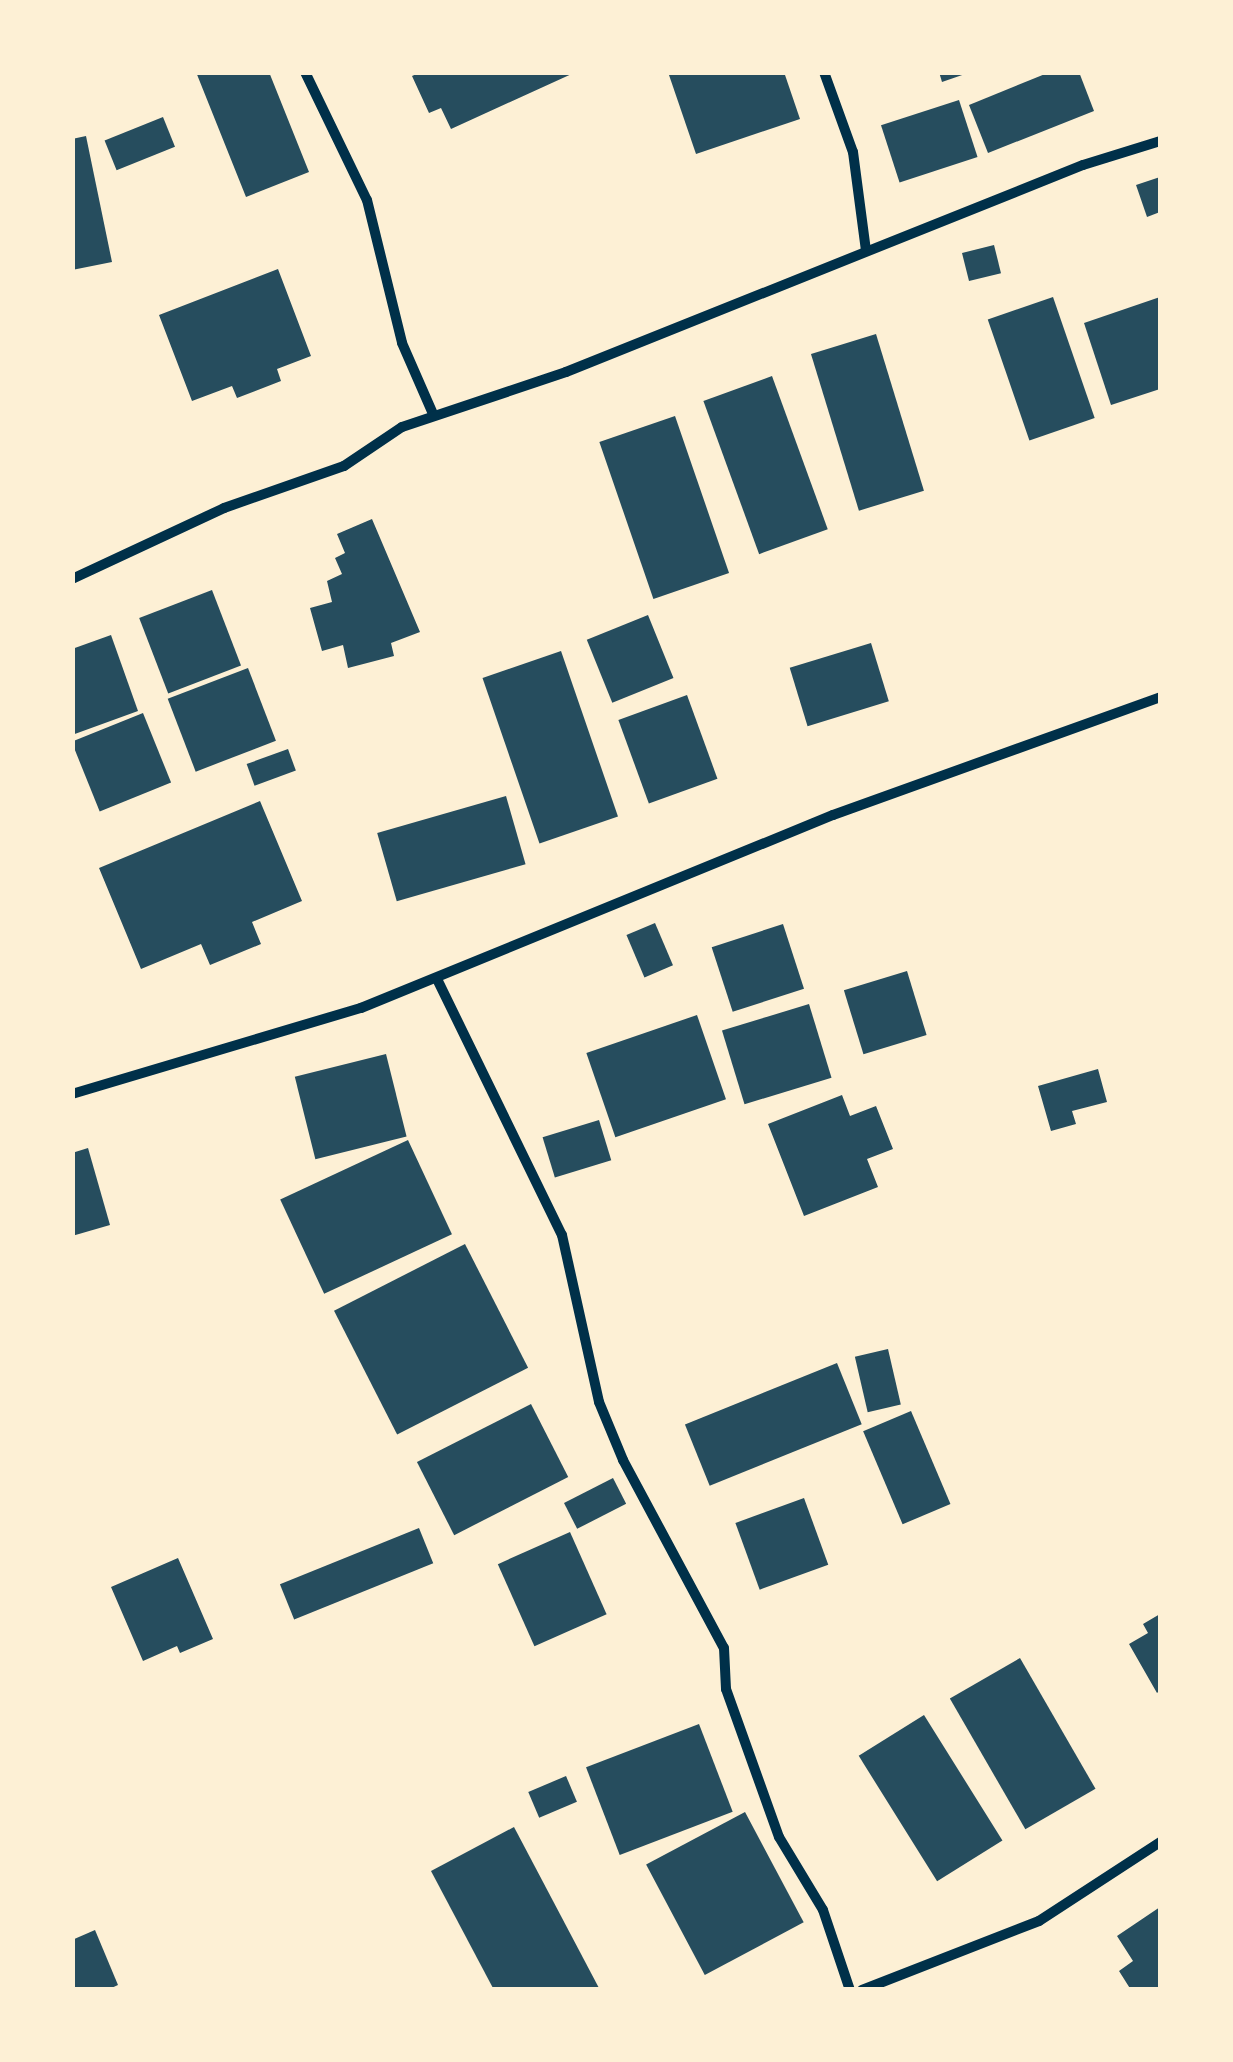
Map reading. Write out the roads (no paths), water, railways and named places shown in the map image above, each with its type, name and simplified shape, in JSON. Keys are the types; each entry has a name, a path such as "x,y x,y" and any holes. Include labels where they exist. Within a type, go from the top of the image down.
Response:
{"street":[{"path":"305,72 368,200 402,343 433,414"},
{"path":"824,72 853,152 866,251"},
{"path":"72,579 224,508 344,466 402,426 566,372 1083,165 1160,141"},
{"path":"72,1094 361,1008 833,816 1160,697"},
{"path":"437,979 562,1235 600,1402 623,1460 724,1648 726,1689 779,1837 822,1910 850,1990"},
{"path":"862,1990 1040,1921 1160,1842"}]}
